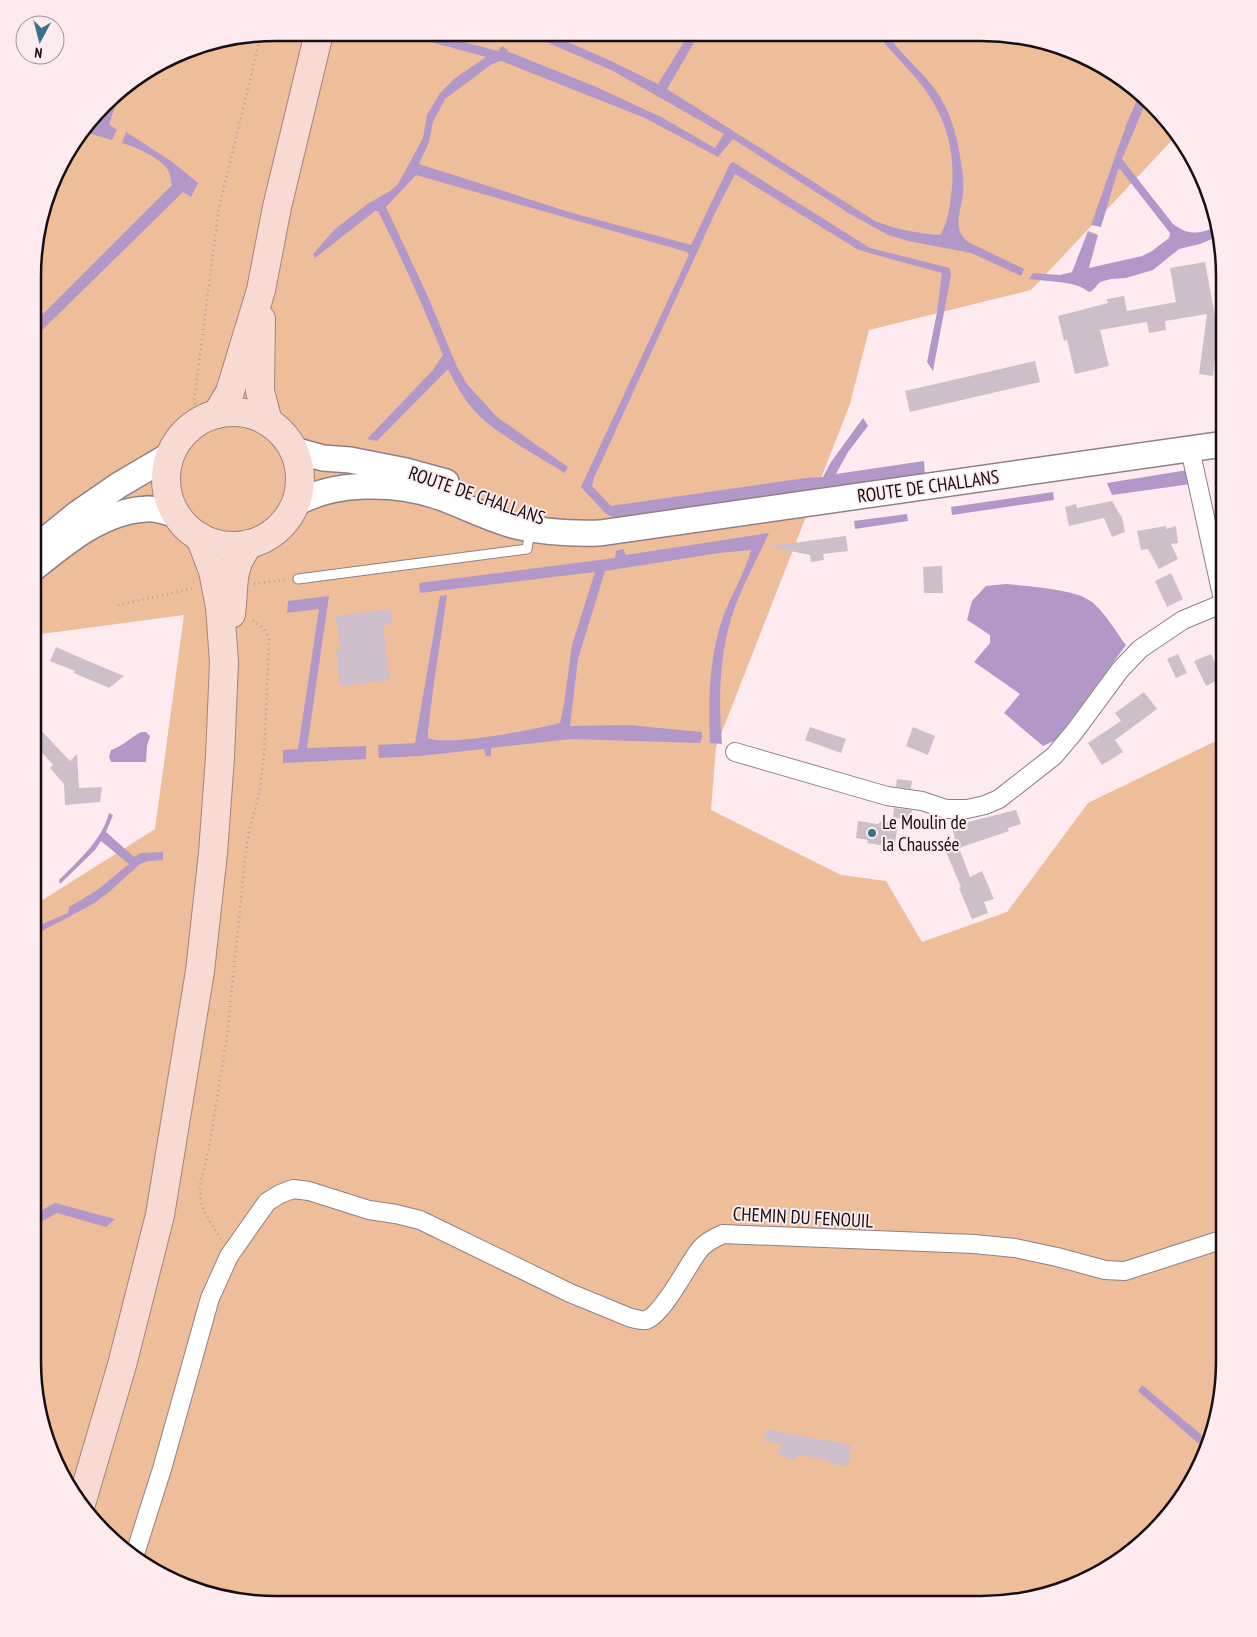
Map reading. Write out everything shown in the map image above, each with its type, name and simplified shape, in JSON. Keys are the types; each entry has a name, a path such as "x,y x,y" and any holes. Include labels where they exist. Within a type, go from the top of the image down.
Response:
{"main road":[{"path":"209,417 230,392 261,290 277,207 317,41"},
{"path":"261,290 260,391 268,422"},
{"path":"234,412 252,414 268,422 283,434 294,450 299,468 300,486 295,504 288,518 277,530 249,544 232,546 215,544 200,537 187,528 176,515 166,486 166,470 170,455 177,441 188,429 209,417 234,412"},
{"name":"ROUTE DE CHALLANS","path":"295,504 307,497 330,489 362,486 401,488 435,495 514,525 567,534 600,533 1216,445"},
{"name":"ROUTE DE CHALLANS","path":"294,450 323,458 350,460 442,480 497,504 558,522 632,529"},
{"path":"41,543 77,514 170,455"},
{"path":"41,563 83,531 130,510 148,508 176,515"},
{"path":"200,537 224,584"},
{"path":"84,1495 122,1365 152,1249 170,1159 200,971 209,892 220,757 224,662 220,607 224,584 249,544"}],"street":[{"path":"1190,449 1216,567"},
{"path":"735,752 887,796 922,801 946,809 967,809 985,805 999,799 1054,756 1075,732 1120,670 1140,649 1183,620 1216,606"},
{"name":"CHEMIN DU FENOUIL","path":"229,1256 267,1202 293,1189 309,1191 369,1210 420,1220 570,1293 631,1318 647,1320 661,1308 700,1250 714,1238 723,1234 974,1244 1015,1248 1057,1257 1089,1267 1118,1271 1125,1271 1216,1242"},
{"path":"136,1549 162,1469 210,1298 229,1256"}],"lane":[{"path":"298,579 527,548 530,528"}],"path":[{"path":"209,417 194,401 219,207 259,42"},
{"path":"118,605 224,584 246,588 252,584 298,579"},
{"path":"229,1256 201,1202 200,1186 212,1130 227,1036 245,860 249,831 259,795 264,756 269,639 262,625 248,618"}],"shaded area":[{"path":"276,41 981,41 1012,43 1042,49 1071,59 1111,81 1147,110 1172,140 1031,290 869,330 850,404 716,747 711,810 841,875 886,881 922,942 1007,912 1088,803 1216,741 1216,1361 1214,1392 1208,1422 1192,1465 1167,1504 1147,1527 1124,1547 1085,1572 1042,1588 1012,1594 981,1596 276,1596 245,1594 215,1588 186,1578 146,1556 110,1527 90,1504 65,1465 49,1422 43,1392 41,1361 41,901 155,829 184,615 41,634 41,276 43,245 49,215 65,172 90,133 110,110 133,90 172,65 215,49 245,43"},
{"path":"427,41 460,41 498,51 502,46 507,51 594,86 661,117 715,148 724,134 613,71 544,41 565,41 658,84 685,41 695,41 667,89 875,221 907,231 940,235 950,206 953,174 947,134 938,110 923,87 884,41 892,41 937,93 952,124 963,177 959,225 963,237 968,242 1024,269 1021,276 971,253 908,241 888,235 850,214 733,139 718,157 645,118 501,61 492,64 445,99 433,122 429,142 419,164 569,212 691,245 730,164 733,162 870,248 950,268 951,275 933,371 927,362 937,312 942,273 857,249 735,174 715,213 594,478 592,486 611,506 823,477 831,462 863,418 868,426 848,452 836,474 924,461 925,476 618,519 606,514 581,487 689,255 687,252 416,175 386,207 429,299 457,367 467,384 497,417 568,467 565,473 486,422 464,398 448,369 377,441 367,439 433,370 443,355 412,282 378,211 375,211 315,258 313,254 335,229 398,184 423,138 427,115 440,93 454,79 486,57"},
{"path":"1137,101 1144,107 1122,159 1173,224 1189,232 1211,229 1213,239 1179,249 1153,270 1126,278 1100,282 1089,292 1068,283 1029,279 1033,273 1060,275 1072,272 1088,231 1098,235 1089,268 1142,256 1169,238 1170,233 1120,169 1118,170 1101,227 1091,225"},
{"path":"116,105 109,124 117,130 112,140 90,134"},
{"path":"126,132 171,161 198,183 191,197 183,192 41,331 41,316 172,185 168,170 157,159 122,143"},
{"path":"1188,470 1191,484 1112,495 1107,483"},
{"path":"1053,492 1054,500 952,515 951,507"},
{"path":"907,514 908,521 855,529 854,521"},
{"path":"769,533 738,599 727,635 720,689 722,744 710,743 709,711 712,664 723,617 751,550 719,553 605,571 578,659 570,726 628,725 702,732 700,743 571,739 491,748 491,756 486,756 484,749 379,758 378,745 415,743 440,596 447,595 428,738 438,740 472,739 560,723 572,645 595,572 420,593 419,583 615,558 616,551 623,549 626,555"},
{"path":"1006,584 1049,589 1082,596 1099,609 1126,645 1056,740 1043,746 1004,713 1020,694 974,662 990,643 990,635 967,620 972,601 986,586"},
{"path":"329,596 307,748 366,746 366,759 283,763 283,750 298,749 319,609 287,613 288,601"},
{"path":"141,732 146,732 150,736 146,762 111,762 109,757 111,750"},
{"path":"109,813 113,815 106,832 134,857 141,853 163,852 163,860 148,861 140,864 93,904 41,931 41,925 68,913 69,907 96,891 129,864 101,841 95,850 60,884 59,880 96,841"},
{"path":"55,1203 115,1219 106,1227 57,1213 41,1222 41,1211"},
{"path":"1142,1385 1203,1436 1200,1445 1138,1391"}],"building":[{"path":"1205,262 1216,322 1216,350 1213,376 1199,374 1207,314 1165,321 1166,330 1149,333 1147,322 1100,330 1109,366 1075,374 1067,340 1064,341 1058,316 1108,303 1107,299 1124,296 1127,311 1176,302 1170,268"},
{"path":"1035,361 1040,382 910,412 905,391"},
{"path":"1112,501 1122,518 1125,532 1112,537 1104,518 1069,526 1065,507 1076,504 1077,508"},
{"path":"1166,526 1166,529 1176,526 1178,543 1171,544 1178,559 1159,569 1148,549 1141,550 1137,531"},
{"path":"846,536 848,551 823,554 824,560 811,562 810,555 770,547 770,546"},
{"path":"942,566 943,593 924,593 923,567"},
{"path":"1171,573 1183,599 1167,607 1155,581"},
{"path":"391,609 393,624 383,625 390,680 340,686 336,650 341,650 335,616"},
{"path":"56,647 124,676 109,688 50,661"},
{"path":"1178,654 1187,673 1176,678 1167,659"},
{"path":"1211,654 1216,665 1216,681 1206,686 1194,661"},
{"path":"1144,692 1157,709 1115,740 1123,752 1102,765 1088,743 1121,721 1115,713"},
{"path":"810,727 846,739 841,753 805,740"},
{"path":"913,727 935,736 928,755 906,746"},
{"path":"41,730 70,761 77,754 79,788 102,787 100,802 65,805 64,784 50,768 53,765 41,751"},
{"path":"897,779 912,781 911,789 896,787"},
{"path":"894,808 912,810 911,819 893,818"},
{"path":"1016,810 1021,824 1008,828 1009,831 959,848 970,877 982,871 994,899 984,902 988,913 972,919 946,852 957,848 952,826"},
{"name":"Le Moulin de la Chaussée","path":"858,821 878,824 881,821 898,825 895,843 885,846 867,843 868,840 856,838"},
{"path":"766,1429 851,1445 848,1466 829,1464 830,1460 797,1455 796,1460 778,1456 781,1444 764,1441"}],"place":[{"name":"Le Moulin de la Chaussée","path":"872,833"}]}
